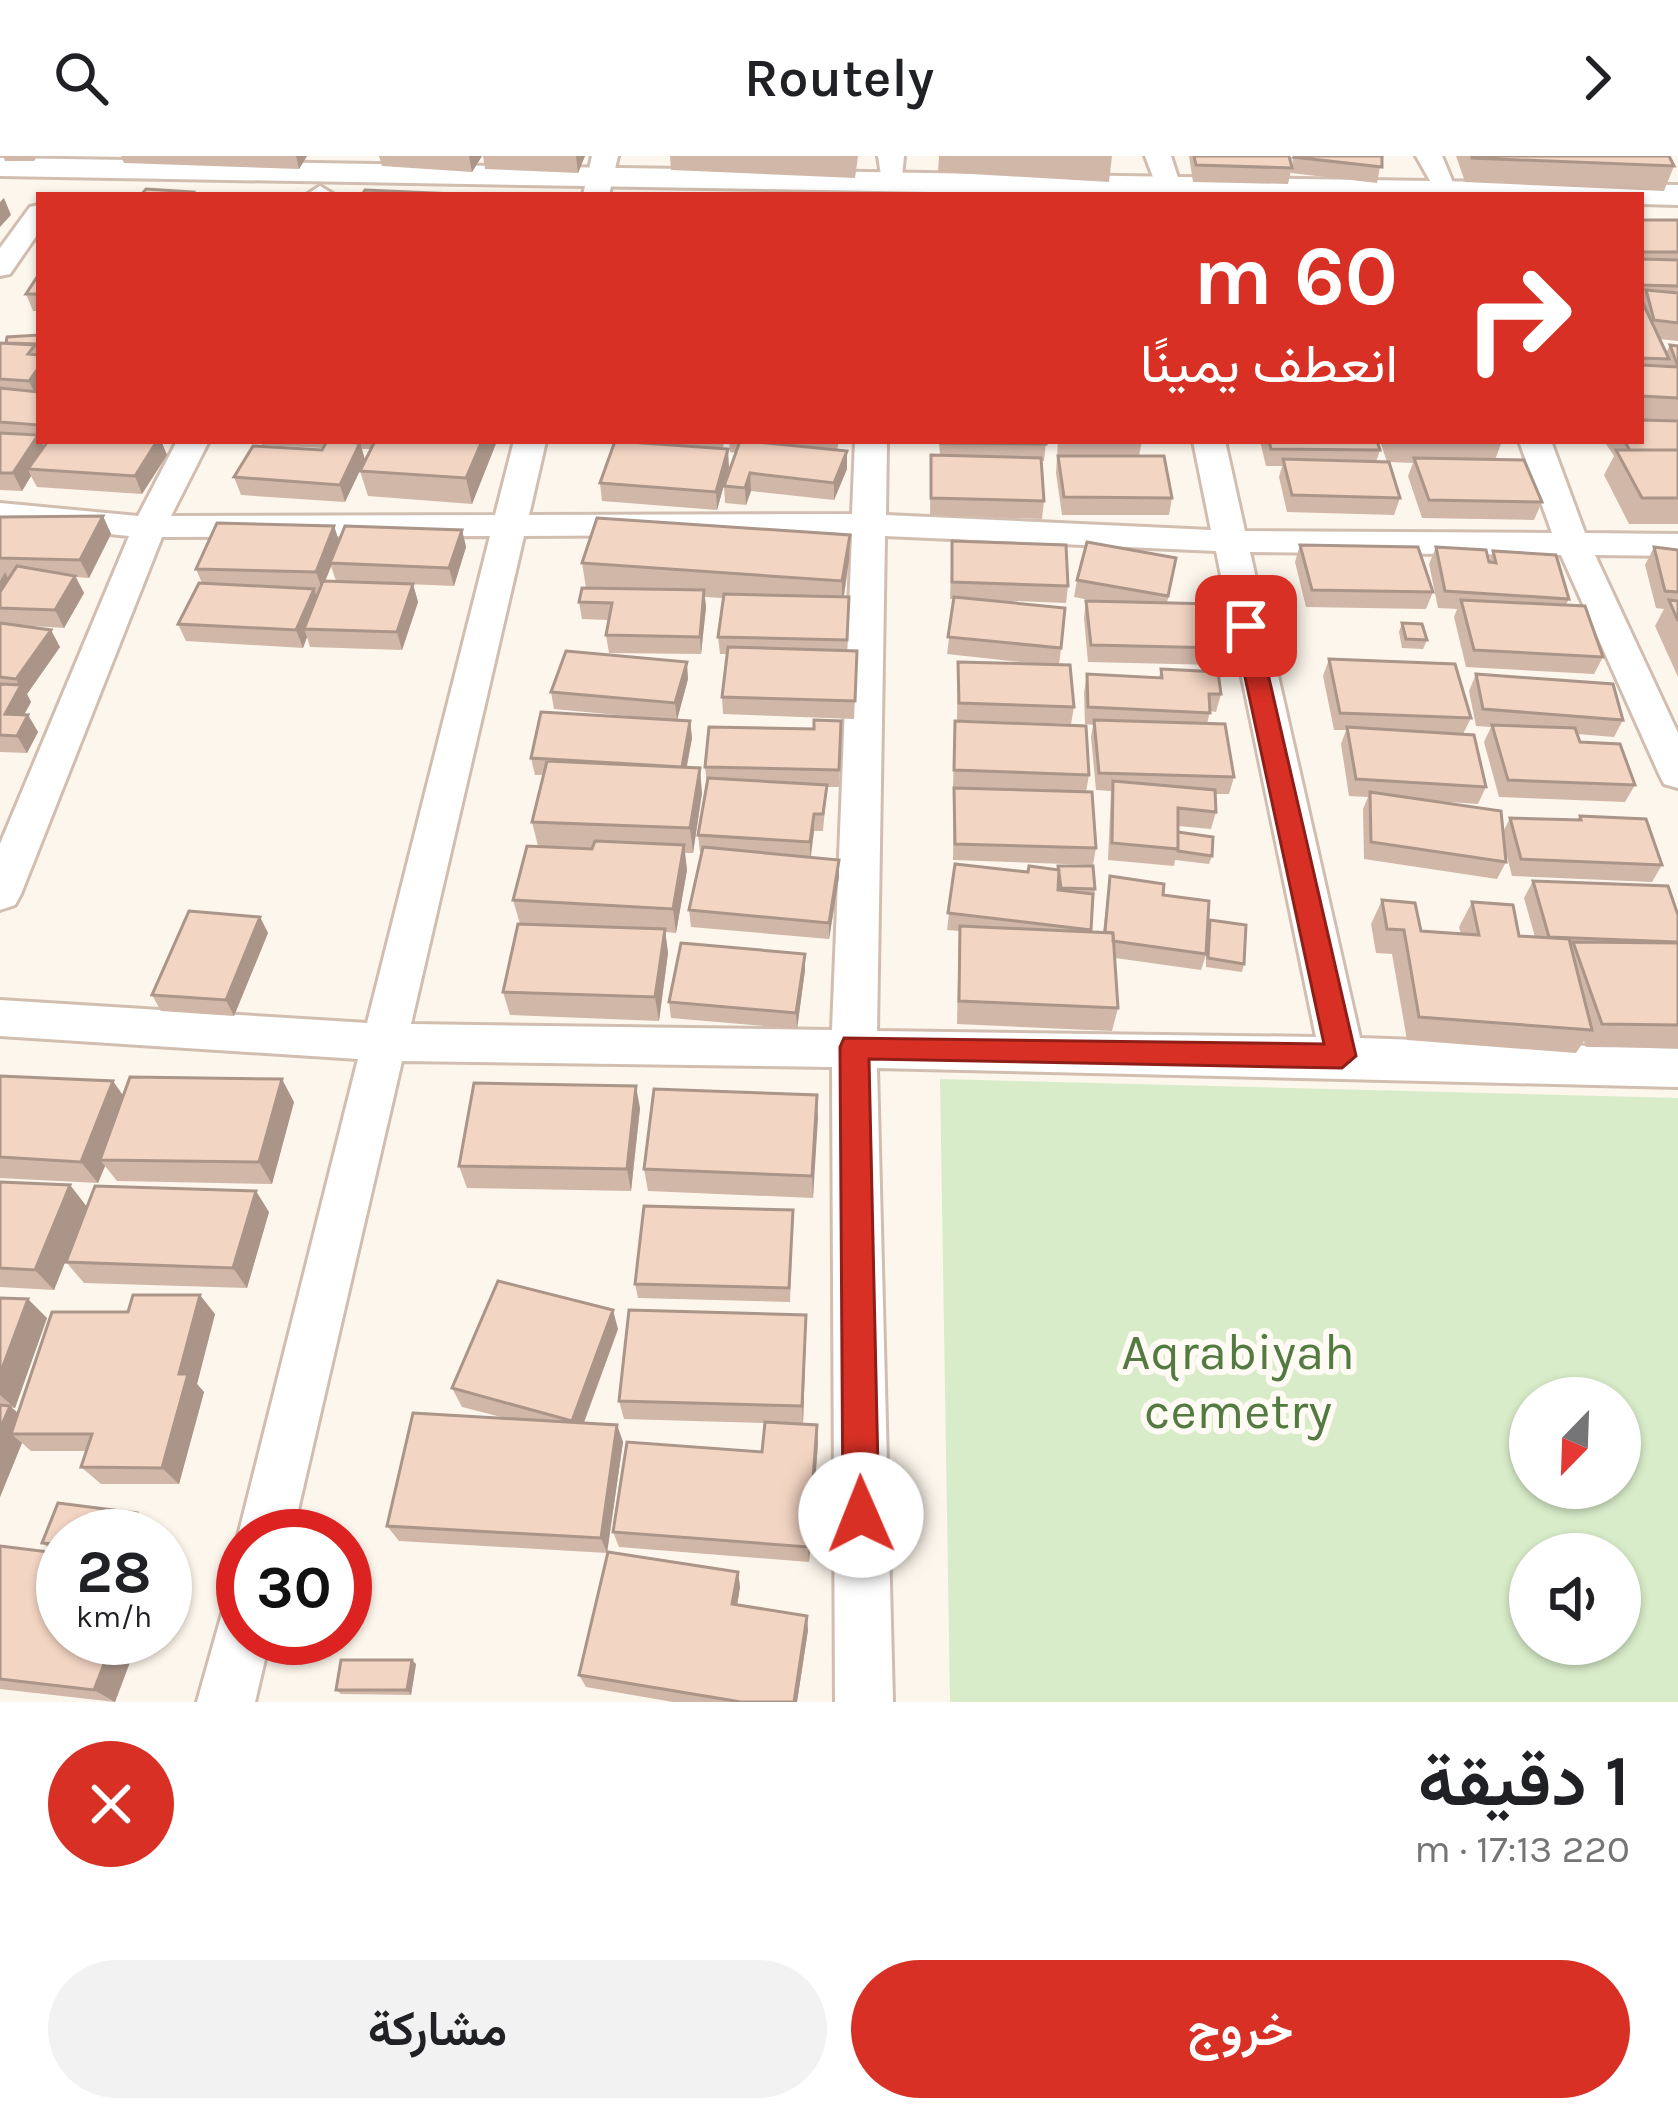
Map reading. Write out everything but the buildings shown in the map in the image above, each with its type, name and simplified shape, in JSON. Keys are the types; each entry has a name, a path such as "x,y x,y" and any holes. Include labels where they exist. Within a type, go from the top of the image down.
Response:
{"street":[{"path":"1429,156 1448,191"},
{"path":"0,167 58,184"},
{"path":"0,188 891,169 1163,171 1506,192"},
{"path":"327,179 414,192"},
{"path":"1644,194 1678,195"},
{"path":"0,268 36,216"},
{"path":"1644,216 1678,217"},
{"path":"0,894 149,526 191,444"},
{"path":"271,1509 529,444"},
{"path":"864,1702 854,1047 871,444"},
{"path":"1210,444 1226,541 1342,1056"},
{"path":"1536,444 1571,540 1678,775"},
{"path":"0,513 149,526 866,525 1226,541 1678,544"},
{"path":"0,1018 382,1042 1342,1056 1678,1068"},
{"path":"226,1702 235,1665"}],"green space":[{"name":"Aqrabiyah cemetry","path":"940,1079 1678,1098 1678,1702 950,1702"}],"route":[{"path":"861,1515 854,1047 1342,1056 1246,626"}]}
